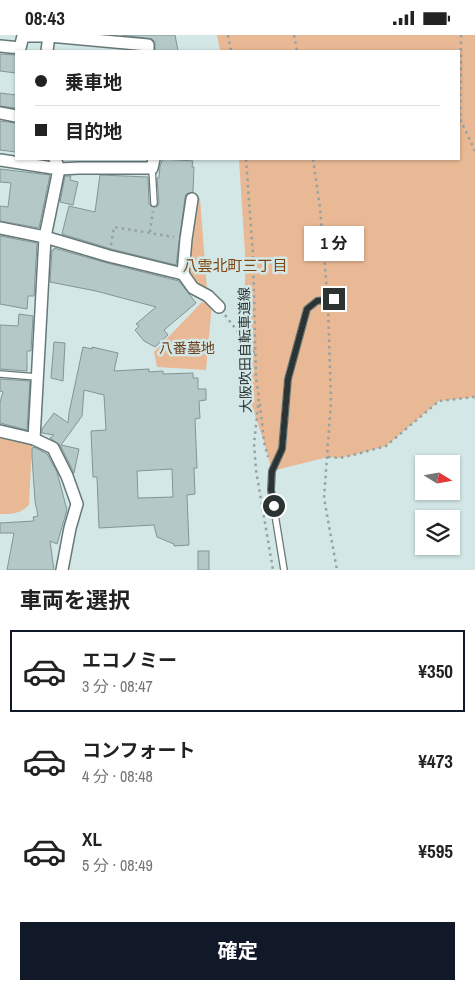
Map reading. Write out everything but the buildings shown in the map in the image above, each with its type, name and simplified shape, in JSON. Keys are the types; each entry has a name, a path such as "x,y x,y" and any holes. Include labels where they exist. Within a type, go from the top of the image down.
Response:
{"street":[{"path":"0,46 20,48 23,35 49,35 148,45 148,50"},
{"path":"47,50 49,35"},
{"path":"0,113 15,116"},
{"path":"0,160 57,164 80,163 109,169 153,164"},
{"path":"34,439 45,237 57,164"},
{"path":"192,199 183,274 193,288 208,296 219,307"},
{"path":"0,228 45,237 109,256 183,274"},
{"path":"0,431 34,439 53,448 67,476 77,504 70,528 62,570"}],"lane":[{"path":"153,164 154,203"},
{"path":"284,570 271,490 272,471 282,449 288,379 307,309 317,301 331,299"},
{"path":"0,374 37,377"}],"path":[{"path":"228,35 231,50"},
{"path":"294,35 297,50"},
{"path":"462,35 460,119 475,151"},
{"name":"大阪吹田自転車道線","path":"246,160 253,255 259,397 254,444 256,470 273,570"},
{"path":"313,160 331,299 331,401 324,498 337,570"},
{"path":"150,232 154,203"},
{"path":"109,256 114,227 186,239"},
{"path":"219,307 256,355"},
{"path":"259,397 264,442 272,471"},
{"path":"328,457 349,456 386,445 439,401 475,397"}],"green space":[{"path":"217,35 475,35 475,397 439,401 386,446 340,458 328,457 272,471 249,397 245,355 245,254 239,160 460,160 460,50 220,50"},
{"path":"197,198 200,198 207,290 201,289 187,273"},
{"name":"八番墓地","path":"202,302 212,303 206,370 157,367 154,352"},
{"path":"0,438 32,444 29,505 16,513 0,514"}],"district":[{"name":"八雲北町三丁目","path":"235,265"}],"route":[{"path":"274,506 271,490 272,471 282,449 288,379 307,309 317,301 334,299"}]}
